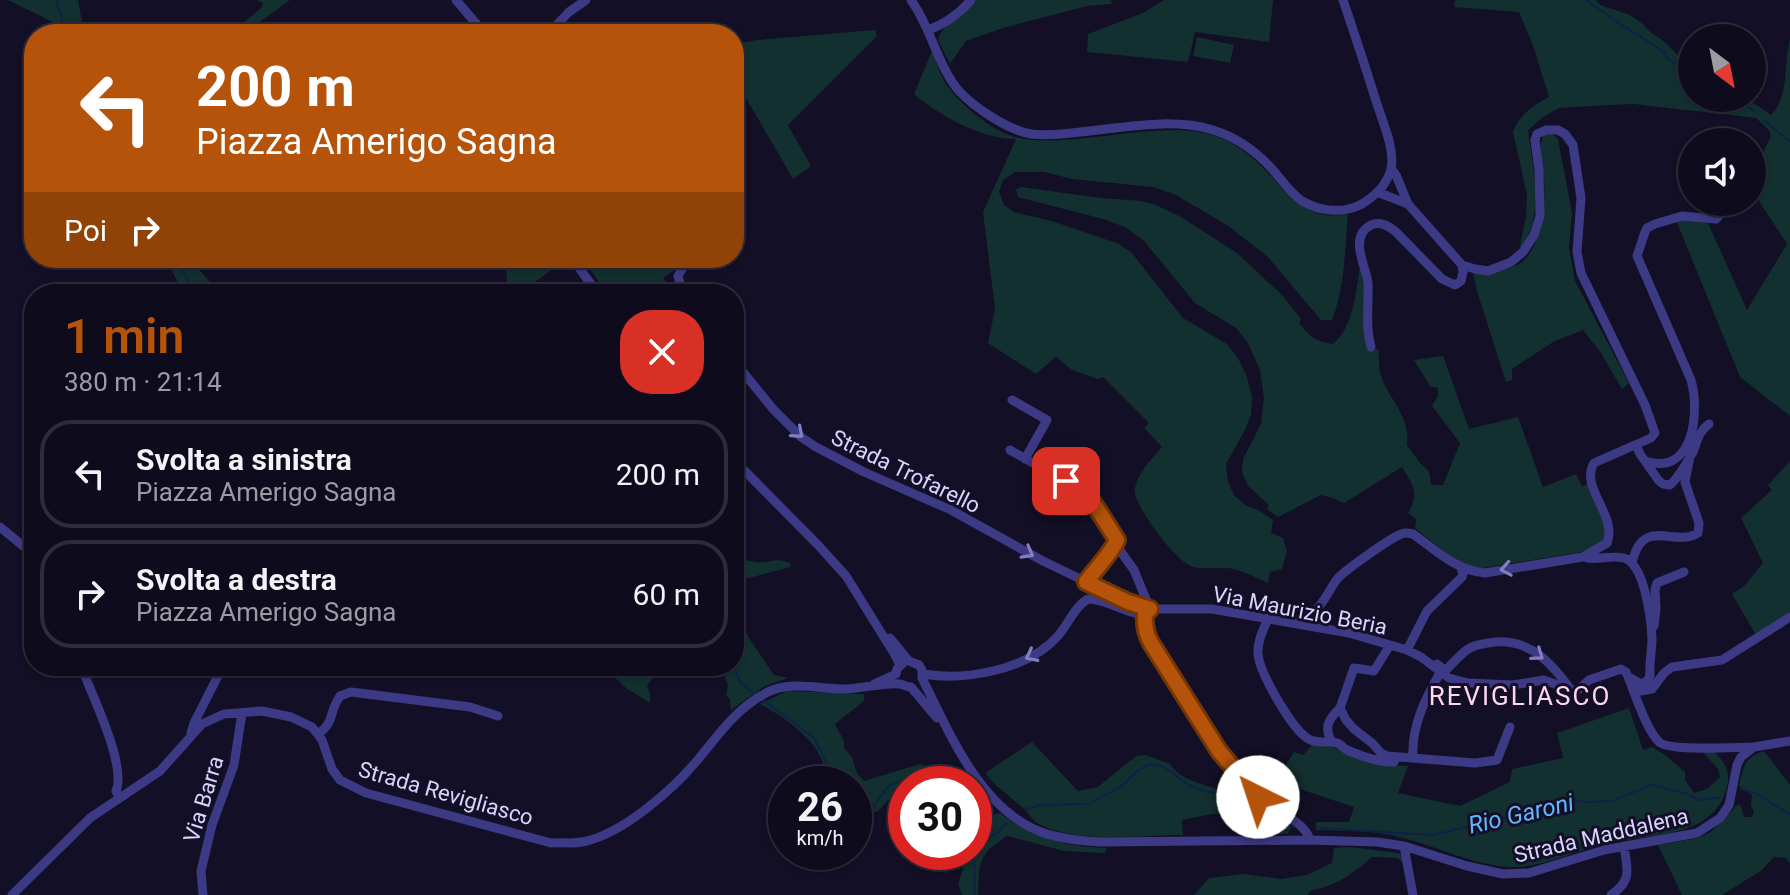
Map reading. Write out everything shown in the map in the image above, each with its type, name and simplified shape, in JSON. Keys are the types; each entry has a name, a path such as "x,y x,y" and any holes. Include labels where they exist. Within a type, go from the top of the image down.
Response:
{"street":[{"path":"456,0 476,24"},
{"path":"558,24 586,0"},
{"path":"911,0 958,89 977,108 1004,123 1030,134 1065,134 1161,124 1193,125 1214,130 1251,149 1301,200 1334,211 1357,206 1377,192 1391,168 1388,142 1343,0"},
{"path":"928,30 947,21 971,0"},
{"path":"1391,168 1408,204 1462,265 1488,271 1511,262 1523,252 1534,235 1540,216 1537,134 1546,130 1558,130 1565,134 1573,145 1581,198 1577,252 1581,273 1655,430 1651,438 1591,467 1591,480 1610,528 1610,537 1603,547 1583,557 1485,573 1461,568 1409,533 1402,534 1336,581 1309,615 1268,619 1258,644 1261,665 1279,702 1305,737 1320,743 1332,742 1361,756 1388,762 1413,758"},
{"path":"1377,192 1408,204"},
{"path":"1645,461 1670,461 1683,452 1692,430 1696,398 1637,256 1647,228 1682,216 1716,219 1719,216"},
{"path":"1371,347 1367,327 1367,280 1359,243 1369,226 1386,225 1395,231 1442,279 1455,285 1461,281 1462,265"},
{"name":"Strada Trofarello","path":"744,374 773,409 816,447 951,510 1043,561 1148,611"},
{"path":"1012,400 1047,420 1025,459"},
{"path":"1636,445 1659,481 1666,485 1676,480 1699,433 1709,424"},
{"path":"1010,450 1087,494 1117,540 1086,582"},
{"path":"1632,563 1638,545 1649,538 1698,533 1699,523 1685,482 1690,456"},
{"path":"744,470 846,576 902,666 906,686 920,682 919,665 902,666"},
{"path":"0,527 24,547"},
{"path":"1354,566 1359,556 1390,533"},
{"path":"1116,545 1134,570 1148,611 1145,627 1151,643 1219,751 1258,797 1304,827 1310,840"},
{"path":"1583,557 1619,558 1632,563 1648,601 1652,635"},
{"path":"1407,650 1427,611 1462,577 1461,568"},
{"path":"1628,676 1641,684 1649,679 1657,583 1684,572"},
{"path":"922,676 983,672 1027,659 1058,637 1080,604 1088,599 1100,600 1137,614 1148,611"},
{"name":"Via Maurizio Beria","path":"1148,611 1212,609 1349,633 1407,650 1449,678 1468,683 1502,685 1544,680 1573,690"},
{"path":"1635,692 1652,689 1672,667 1715,662 1731,656 1790,617"},
{"path":"1421,657 1445,670 1473,646 1498,641 1514,642 1545,658 1573,690 1581,689 1589,680 1618,669 1624,670 1653,734 1661,744 1676,748 1754,747 1790,741"},
{"path":"1332,742 1327,724 1340,708 1354,668 1374,671 1390,645"},
{"name":"Strada Revigliasco","path":"868,687 902,666"},
{"path":"1413,758 1415,731 1429,692 1441,671"},
{"path":"85,676 114,752 119,797"},
{"path":"190,736 218,676"},
{"name":"Strada Maddalena","path":"922,676 946,729 978,780 996,801 1040,832 1073,840 1377,842 1404,846 1503,874 1529,873 1604,850 1689,835 1709,826 1729,805 1741,757"},
{"path":"1502,685 1524,689"},
{"name":"Strada Revigliasco","path":"318,734 332,769 340,780 366,793 551,843 582,842 607,833 642,812 676,784 723,727 749,703 768,691 786,686 843,689 906,686"},
{"name":"Strada Maddalena","path":"906,686 946,729"},
{"path":"12,895 90,818 160,771 202,724 215,717 262,711 291,717 312,727 318,734 330,724 333,708 340,696 351,692 470,707 498,716"},
{"path":"1340,708 1354,729 1381,753 1394,757 1492,762 1497,760 1510,727"},
{"name":"Via Barra","path":"203,895 201,871 212,825 234,765 242,713"},
{"path":"1714,747 1741,757 1754,747"},
{"path":"1404,846 1413,895"},
{"path":"1611,895 1627,879 1624,846"}],"green space":[{"path":"8,0 78,0 82,24 53,22"},
{"path":"256,0 290,0 257,24 242,24 262,7 263,3"},
{"path":"976,0 1111,0 1112,4 1087,6 966,41 950,64 938,40 949,23"},
{"path":"1164,0 1273,0 1269,42 1195,32 1188,62 1087,52 1088,34 1143,13"},
{"path":"1455,0 1596,0 1600,5 1630,15 1678,55 1678,109 1634,104 1559,108 1528,130 1536,192 1535,208 1527,237 1519,250 1527,195 1513,132 1528,111 1549,97 1519,12 1454,7"},
{"path":"875,30 877,36 788,125 811,166 793,179 746,98 744,100 744,42"},
{"path":"1197,37 1234,45 1230,63 1193,56"},
{"path":"1790,39 1790,416 1740,377 1676,220 1708,223 1747,310 1787,244 1766,212 1766,147 1771,136 1756,118 1704,112 1766,112 1771,115 1784,90"},
{"path":"932,51 943,79 957,97 976,115 1009,135 1047,140 1160,131 1209,134 1248,154 1290,197 1309,210 1320,214 1348,214 1340,294 1332,320 1321,320 1268,257 1227,225 1174,194 1153,187 1072,179 1044,172 1015,172 1003,180 999,192 1004,205 1014,212 1055,222 1119,244 1131,252 1183,318 1227,344 1238,358 1252,397 1251,414 1226,464 1228,482 1234,495 1245,505 1273,520 1271,533 1283,538 1287,551 1282,569 1270,572 1268,583 1234,569 1191,566 1165,543 1140,506 1135,488 1142,471 1162,447 1144,428 1149,423 1103,377 1098,379 1072,370 1056,357 1036,374 988,343 995,309 983,212 1016,139 975,131 914,94"},
{"path":"1544,134 1552,134 1558,139 1572,213 1569,247 1575,281 1629,383 1622,389 1583,330 1553,342 1512,369 1512,380 1506,382 1477,291 1473,273 1517,265 1525,259 1537,238 1544,200 1540,150"},
{"path":"1021,187 1141,201 1181,217 1237,253 1282,295 1301,319 1299,323 1306,331 1327,343 1333,344 1345,329 1355,298 1360,267 1370,349 1379,349 1381,377 1404,421 1407,445 1429,471 1431,485 1443,485 1460,443 1432,406 1438,396 1438,388 1430,386 1414,360 1443,356 1469,429 1518,417 1543,487 1576,474 1582,486 1589,484 1605,518 1607,538 1589,551 1482,568 1459,563 1415,528 1416,519 1408,513 1414,500 1414,489 1402,467 1344,503 1321,495 1278,517 1248,486 1242,472 1243,459 1261,424 1264,398 1260,370 1248,343 1236,328 1195,303 1144,241 1125,227 1018,197 1016,189"},
{"path":"171,268 198,268 211,284 178,284"},
{"path":"554,268 532,284 503,284 507,281 506,269"},
{"path":"589,268 677,268 663,278 667,284 601,284"},
{"path":"1790,461 1790,612 1756,635 1732,594 1744,586 1763,563 1741,518 1772,490 1768,485"},
{"path":"744,560 791,564 790,567 744,578"},
{"path":"744,630 774,675 788,678 765,686 731,710 730,699 726,695 728,685 724,676 744,676"},
{"path":"613,676 658,676 647,686 650,703"},
{"path":"787,691 864,694 864,701 835,724 855,766 823,766 805,736 760,704"},
{"path":"1629,708 1643,750 1652,747 1665,755 1685,772 1685,780 1694,793 1707,789 1720,777 1718,769 1702,751 1713,750 1722,760 1728,780 1717,808 1690,827 1602,845 1535,865 1499,866 1385,834 1316,830 1316,822 1349,822 1354,807 1276,781 1294,752 1303,755 1312,745 1333,747 1377,764 1408,766 1398,793 1460,806 1510,782 1512,769 1563,758 1557,733"},
{"path":"1032,742 1078,791 1098,787 1136,756 1146,755 1170,764 1189,779 1230,793 1234,780 1262,808 1290,823 1291,829 1288,834 1259,834 1231,816 1214,814 1182,820 1183,835 1109,837 1071,834 1034,821 992,781 992,768"},
{"path":"1764,751 1790,785 1790,864 1786,858 1774,857 1762,870 1722,895 1682,895 1658,845 1698,838 1711,832 1738,804 1744,817 1752,817 1752,795 1739,786 1748,760"},
{"path":"888,774 888,800 877,812 872,811 872,779"},
{"path":"1000,813 1050,840 1107,848 1105,853 1064,851 1007,836 992,847 992,815"},
{"path":"1334,848 1398,853 1403,856 1405,866 1398,858 1372,857 1344,878 1310,891 1308,895 1194,895 1209,878 1243,874 1281,879 1307,875 1332,863"},
{"path":"963,870 980,870 978,895 962,895 958,884"}],"waterway":[{"path":"56,0 63,24"},
{"path":"1586,0 1664,52 1678,66"},
{"path":"1765,121 1790,142"},
{"path":"181,268 190,284"},
{"path":"738,676 740,682 755,694"},
{"path":"763,700 814,738 828,766"},
{"name":"Rio Garoni","path":"1026,809 1041,805 1089,804 1123,785 1137,771 1150,764 1165,767 1188,785 1204,791 1239,795 1252,813 1262,819 1294,827"},
{"name":"Rio Garoni","path":"1318,828 1433,835 1577,800 1612,801 1651,785 1685,793 1699,800 1719,798"},
{"path":"872,807 888,786"},
{"path":"1740,789 1760,796 1790,814"},
{"name":"Rio Garoni","path":"992,835 1007,823"},
{"path":"974,870 975,895"}],"district":[{"name":"REVIGLIASCO","path":"1520,696"}],"route":[{"path":"1066,481 1089,496 1117,540 1086,582 1150,609 1144,619 1151,643 1219,751 1258,797"}]}
